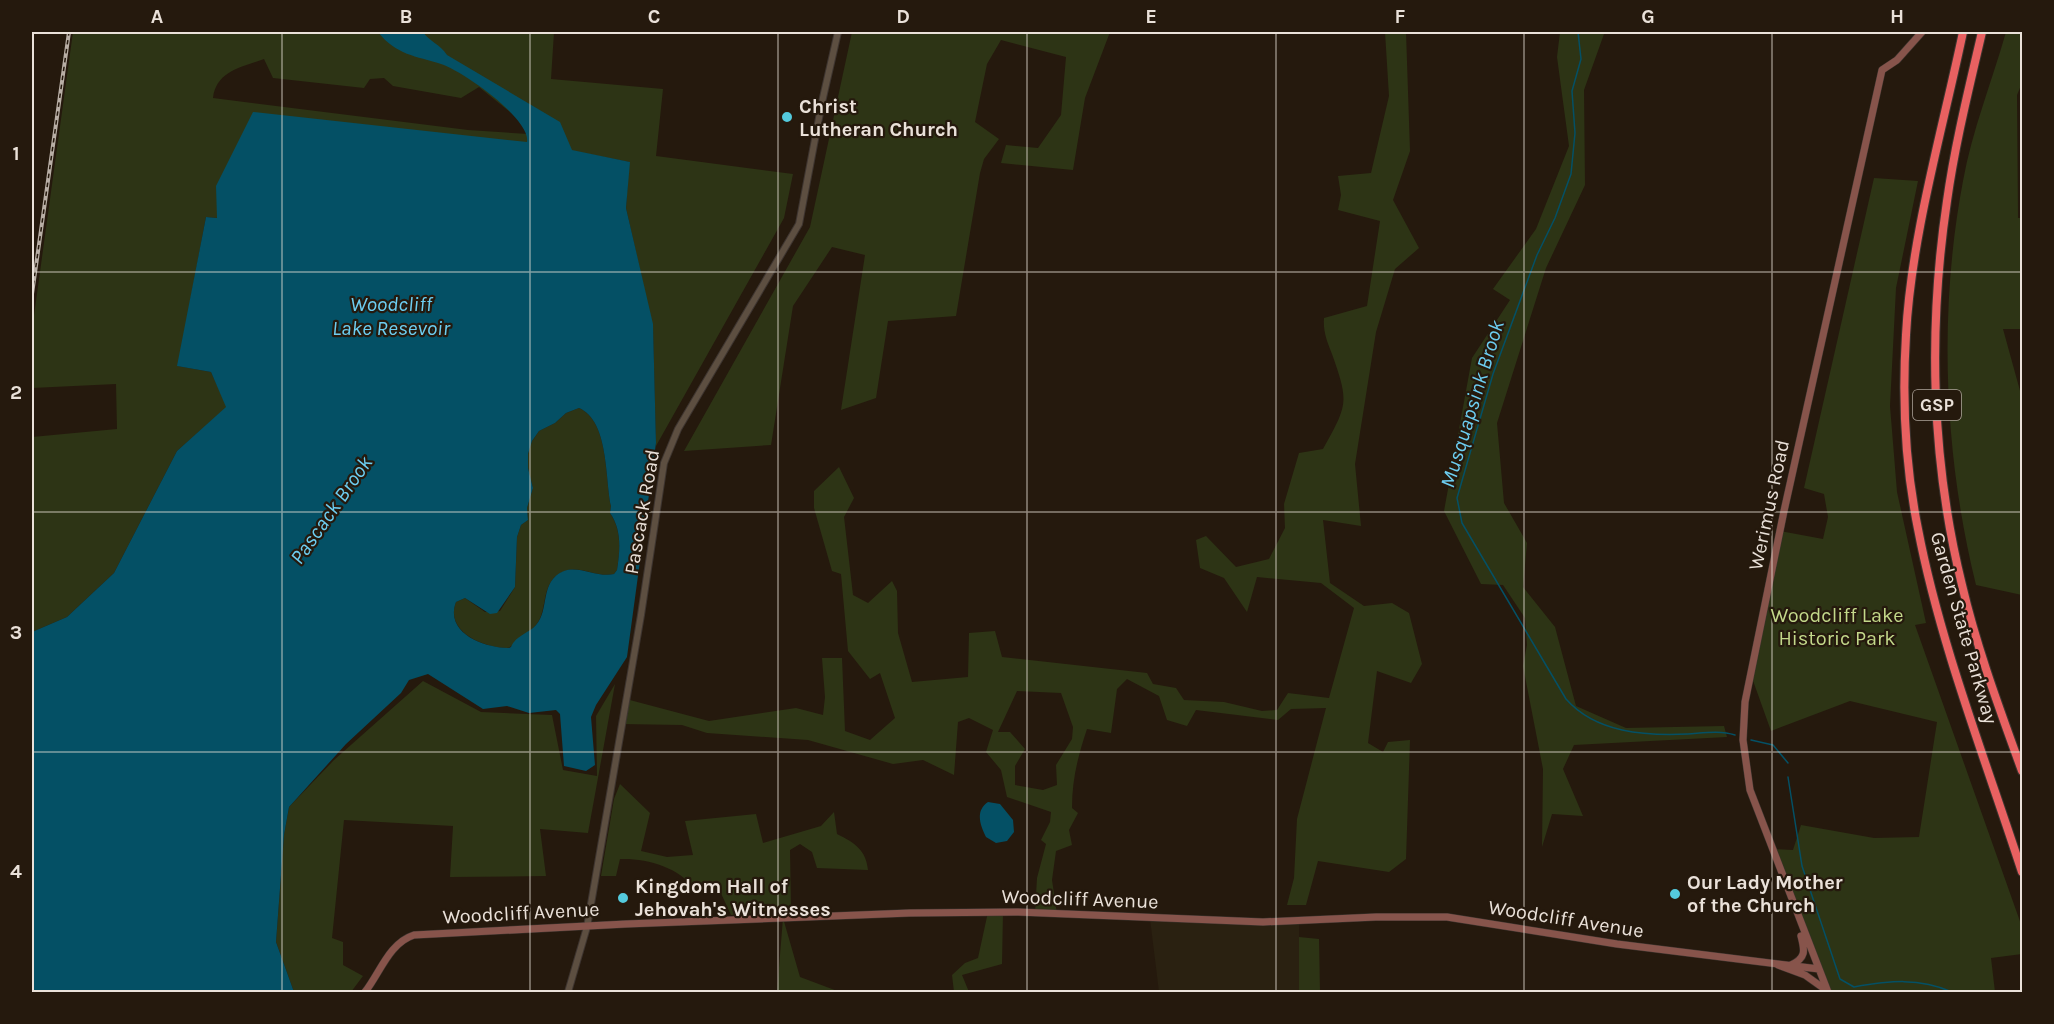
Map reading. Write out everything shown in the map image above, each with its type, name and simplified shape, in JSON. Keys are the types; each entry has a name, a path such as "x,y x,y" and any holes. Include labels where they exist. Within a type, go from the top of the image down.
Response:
{"highway":[{"name":"Garden State Parkway","path":"1963,32 1920,235 1909,300 1905,365 1905,431 1916,517 1932,592 2022,873"},
{"name":"Garden State Parkway","path":"1982,32 1959,136 1943,232 1936,328 1936,393 1944,490 1962,586 1979,648 2022,771"}],"main road":[{"name":"Werimus Road","path":"1828,992 1750,790 1744,756 1742,720 1784,512 1882,70 1896,60 1922,32"},
{"name":"Woodcliff Avenue","path":"365,993 394,948 406,938 425,934 988,912 1252,922 1447,917 1528,928 1597,941 1819,969"},
{"path":"1790,965 1802,959 1804,954 1798,919"},
{"path":"1776,964 1805,975 1828,992"}],"street":[{"name":"Pascack Road","path":"568,993 587,927 641,615 664,463 678,429 799,224 838,32"}],"shaded area":[{"path":"1150,919 1299,921 1299,992 1159,992"}],"green space":[{"path":"73,32 554,32 551,79 663,89 656,156 793,174 784,218 656,446 653,328 626,208 629,162 538,144 217,218 206,217 178,366 211,372 227,407 177,451 114,573 67,617 32,632 32,437 117,429 116,384 32,388 32,330","holes":["264,59 273,78 364,88 370,79 384,78 393,86 461,98 479,87 515,116 528,134 468,130 213,98 219,82 231,71"]},
{"path":"852,32 1110,32 1085,98 1073,170 1001,163 1006,145 1038,148 1061,115 1066,57 1001,40 987,64 975,122 999,139 984,159 980,173 956,316 888,321 876,398 841,410 865,255 832,247 793,306 771,445 684,451 810,227"},
{"path":"1385,32 1406,32 1410,151 1393,200 1419,248 1395,269 1376,332 1355,464 1361,526 1323,520 1330,583 1364,606 1392,603 1409,613 1422,664 1411,683 1377,671 1368,743 1383,752 1388,742 1410,740 1406,859 1389,872 1318,861 1306,905 1287,905 1294,878 1297,819 1326,708 1291,709 1278,720 1196,710 1187,726 1167,720 1159,696 1127,679 1117,689 1111,733 1087,729 1081,749 1072,797 1072,808 1078,813 1069,830 1072,845 1056,851 1052,880 1057,914 1035,913 1037,878 1046,844 1041,840 1050,822 1051,812 1007,797 1001,770 986,752 993,730 969,718 958,722 954,775 923,760 893,764 808,740 707,733 682,725 621,724 626,699 709,721 796,708 823,715 825,697 822,658 842,658 845,731 870,740 895,718 880,673 870,679 848,651 841,574 832,571 814,508 814,491 839,467 854,498 844,517 853,595 868,603 892,581 897,591 898,633 912,682 968,677 969,633 995,631 1002,657 1147,673 1153,684 1176,688 1184,700 1224,702 1262,711 1277,710 1288,693 1329,698 1354,608 1321,583 1257,577 1247,612 1224,578 1200,568 1196,540 1206,536 1236,567 1269,559 1285,528 1284,504 1299,453 1323,449 1337,422 1343,403 1343,393 1326,336 1324,318 1367,306 1380,221 1338,210 1341,195 1338,176 1371,173 1389,96","holes":["1017,691 1061,693 1073,727 1072,739 1056,765 1057,785 1043,790 1015,785 1015,766 1025,749 1010,732 998,732"]},
{"path":"1560,32 1601,32 1604,34 1584,90 1585,185 1546,268 1497,423 1504,503 1527,543 1523,587 1555,627 1576,706 1626,728 1724,726 1727,737 1574,745 1563,769 1583,816 1552,814 1542,847 1543,769 1523,666 1527,645 1525,618 1503,585 1481,584 1444,511 1472,358 1510,300 1493,289 1536,229 1569,146 1557,57"},
{"path":"2006,32 2022,32 2022,83 2017,95 2018,218 2022,218 2022,329 2003,329 2022,398 2022,595 1976,585 1957,486 1948,384 1950,281 1963,181 1977,125"},
{"name":"Woodcliff Lake Historic Park","path":"1874,178 1918,181 1896,288 1890,406 1897,492 1926,623 1915,625 2022,927 2022,954 1991,958 1995,992 1828,992 1771,849 1793,850 1801,825 1874,838 1919,837 1937,722 1850,701 1771,731 1751,675 1780,531 1823,539 1828,517 1824,494 1804,488"},
{"path":"579,408 589,415 601,437 611,506 610,513 618,534 617,570 614,574 608,575 571,570 557,575 548,588 540,619 522,638 507,648 478,642 461,630 456,622 454,613 456,602 465,598 485,612 500,611 515,587 517,537 521,525 528,520 527,508 533,488 528,468 528,454 532,441 539,431 555,423 566,413"},
{"path":"423,681 481,712 552,715 563,770 597,776 596,716 615,684 588,833 540,829 546,876 450,877 453,826 344,820 332,938 343,942 343,965 363,976 351,992 294,992 276,942 284,835 289,807 334,760"},
{"path":"620,784 650,813 641,851 667,857 693,855 685,821 756,814 763,843 821,826 834,812 837,834 862,852 868,870 817,868 812,852 800,844 790,850 791,908 731,915 719,889 695,889 680,875 651,862 620,859 616,876 601,876 614,799"},
{"path":"988,912 1003,912 1002,964 962,975 969,992 954,992 952,975 965,963 978,958"},
{"path":"783,918 800,977 840,992 777,992"},
{"path":"1299,937 1319,939 1320,992 1299,992"}],"water":[{"name":"Woodcliff Lake Resevoir","path":"378,32 423,32 447,55 560,122 572,150 630,162 626,208 653,324 656,443 627,657 596,705 591,717 595,765 586,771 564,766 560,714 556,710 529,713 507,706 483,709 428,674 409,680 401,693 346,744 289,807 284,835 276,942 294,992 32,991 32,632 67,617 114,573 177,451 226,407 211,372 177,366 206,217 217,218 216,186 253,112 527,142 525,132 518,121 494,97 479,86 451,68 407,54 385,40","holes":["579,408 589,415 596,425 604,451 610,513 617,526 619,540 617,570 614,574 608,575 570,570 556,576 548,589 540,619 531,630 508,648 489,645 469,637 456,623 454,613 456,602 465,598 490,614 497,613 515,587 517,537 521,525 528,520 527,508 533,488 528,468 528,454 532,441 539,431 555,423 566,413"]},
{"path":"988,802 1000,804 1013,820 1014,832 1007,841 996,843 986,837 980,814"}],"waterway":[{"name":"Musquapsink Brook","path":"1578,32 1581,59 1572,91 1575,133 1571,174 1555,218 1537,255 1493,374 1457,498 1462,523 1566,699 1578,710 1606,726 1638,733 1717,732 1735,735"},
{"name":"Musquapsink Brook","path":"1751,740 1773,745 1788,763"},
{"name":"Musquapsink Brook","path":"1788,777 1802,866 1840,979 1854,987 1879,983 1916,982 1952,992"}],"railway":[{"path":"32,294 69,32"}],"place":[{"name":"Christ Lutheran Church","path":"787,117"},
{"name":"Our Lady Mother of the Church","path":"1675,894"},
{"name":"Kingdom Hall of Jehovah's Witnesses","path":"623,898"}],"water label":[{"name":"Pascack Brook","path":"331,510"}]}
